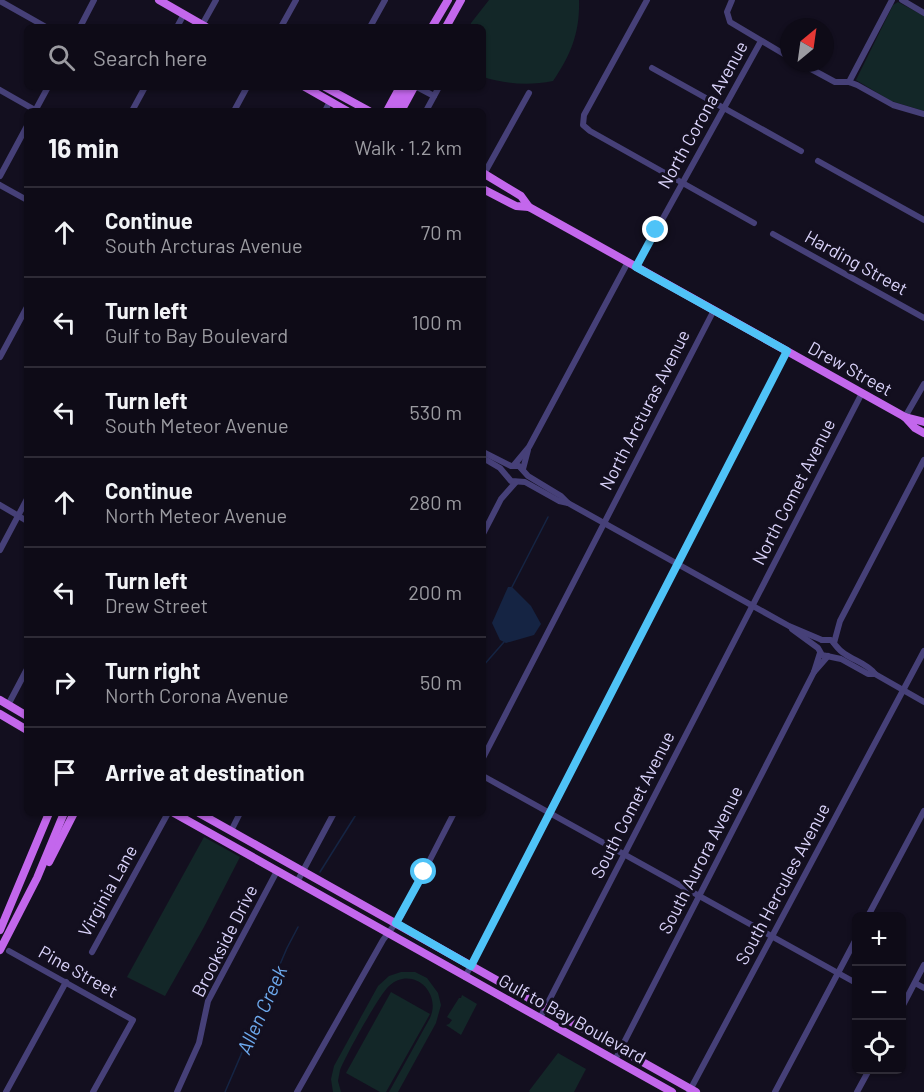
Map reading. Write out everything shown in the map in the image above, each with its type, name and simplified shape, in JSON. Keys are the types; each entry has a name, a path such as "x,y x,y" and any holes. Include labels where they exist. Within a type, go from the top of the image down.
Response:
{"main road":[{"path":"159,0 201,24"},
{"path":"434,24 448,0"},
{"path":"448,24 461,0"},
{"path":"310,90 342,108"},
{"path":"338,90 364,108"},
{"path":"389,108 398,90"},
{"path":"395,108 404,90"},
{"path":"403,108 413,90"},
{"path":"314,92 350,108"},
{"name":"Drew Street","path":"486,176 521,196 529,207"},
{"name":"Drew Street","path":"486,191 516,206 529,207 905,417 924,422"},
{"name":"Drew Street","path":"905,417 915,428 924,433"},
{"path":"0,700 24,714"},
{"path":"0,714 24,728"},
{"path":"0,930 49,816"},
{"path":"0,950 37,878 63,816"},
{"path":"37,878 57,848 73,816"},
{"name":"Gulf to Bay Boulevard","path":"179,816 672,1092"},
{"name":"Gulf to Bay Boulevard","path":"204,816 692,1091"}],"street":[{"path":"82,24 94,0"},
{"path":"205,24 216,0"},
{"path":"283,24 296,0"},
{"path":"372,24 385,0"},
{"path":"647,0 584,115 583,125 754,223"},
{"path":"732,0 727,12 730,22 780,52"},
{"path":"849,82 892,0"},
{"path":"902,0 924,13"},
{"path":"0,1 41,24"},
{"path":"179,24 184,14"},
{"name":"North Corona Avenue","path":"636,267 760,41"},
{"path":"652,68 801,151"},
{"path":"817,72 835,82 849,82 893,105 924,114"},
{"path":"0,90 30,108"},
{"path":"37,108 46,90"},
{"path":"134,108 143,90"},
{"path":"236,108 245,90"},
{"path":"421,90 434,96"},
{"path":"428,108 437,90"},
{"path":"486,169 529,93"},
{"path":"326,108 330,101"},
{"path":"0,176 24,132"},
{"path":"818,161 924,220"},
{"path":"0,185 24,198"},
{"name":"Harding Street","path":"773,234 924,318"},
{"path":"501,499 524,471 530,447 628,262"},
{"name":"North Arcturas Avenue","path":"486,752 714,310"},
{"path":"0,357 24,313"},
{"path":"465,977 787,351"},
{"path":"905,417 923,388"},
{"name":"North Comet Avenue","path":"752,605 862,393"},
{"path":"486,528 501,499 507,476 513,465 530,447"},
{"path":"486,453 524,471 568,503 789,626 835,645 875,674 924,702"},
{"path":"486,460 507,476 559,501 568,503"},
{"path":"840,621 924,460"},
{"path":"0,505 24,519"},
{"path":"0,550 24,505"},
{"name":"South Comet Avenue","path":"540,1018 752,605"},
{"name":"South Aurora Avenue","path":"615,1060 814,672 824,640 840,621"},
{"name":"South Aurora Avenue","path":"814,672 829,656 835,645 840,621"},
{"path":"789,626 829,656 868,674 875,674"},
{"name":"South Hercules Avenue","path":"692,1091 924,651"},
{"path":"8,705 24,675"},
{"path":"486,778 852,981"},
{"path":"870,912 924,811"},
{"name":"Virginia Lane","path":"92,952 166,816"},
{"path":"231,831 238,816"},
{"path":"297,882 332,816"},
{"path":"297,1092 388,933 396,923 452,816"},
{"name":"Brookside Drive","path":"177,1092 200,1043 208,1001 277,871"},
{"path":"775,1092 852,947"},
{"name":"Pine Street","path":"9,951 133,1020 93,1092"},
{"path":"906,1000 924,965"},
{"path":"493,992 500,981"},
{"path":"6,1092 66,982"},
{"path":"915,983 924,988"},
{"path":"857,1092 867,1074"}],"green space":[{"path":"489,0 579,0 578,22 573,43 553,81 518,84 486,78 486,24 471,23"},
{"path":"898,2 924,16 924,111 891,101 856,80 893,5"},
{"path":"204,837 240,857 165,996 127,977"},
{"path":"401,972 415,972 427,978 438,993 441,1005 436,1023 398,1092 389,1092 430,1018 433,1008 432,999 423,984 407,978 398,980 389,986 378,1001 340,1070 338,1081 341,1092 333,1092 331,1079 334,1066 378,986 389,976"},
{"path":"391,992 430,1014 386,1092 380,1092 346,1073"},
{"path":"462,995 477,1004 461,1035 446,1025 452,1020 447,1017"},
{"path":"558,1053 586,1069 574,1092 530,1092 529,1091"}],"water":[{"path":"508,587 512,587 531,606 541,624 534,635 506,643 500,640 492,623"}],"waterway":[{"name":"Allen Creek","path":"512,587 548,517"},
{"name":"Allen Creek","path":"486,663 504,642"},
{"name":"Allen Creek","path":"320,872 355,816"},
{"name":"Allen Creek","path":"225,1092 298,927"}],"route":[{"path":"424,872 396,923 471,966 787,351 636,267 656,230"}]}
